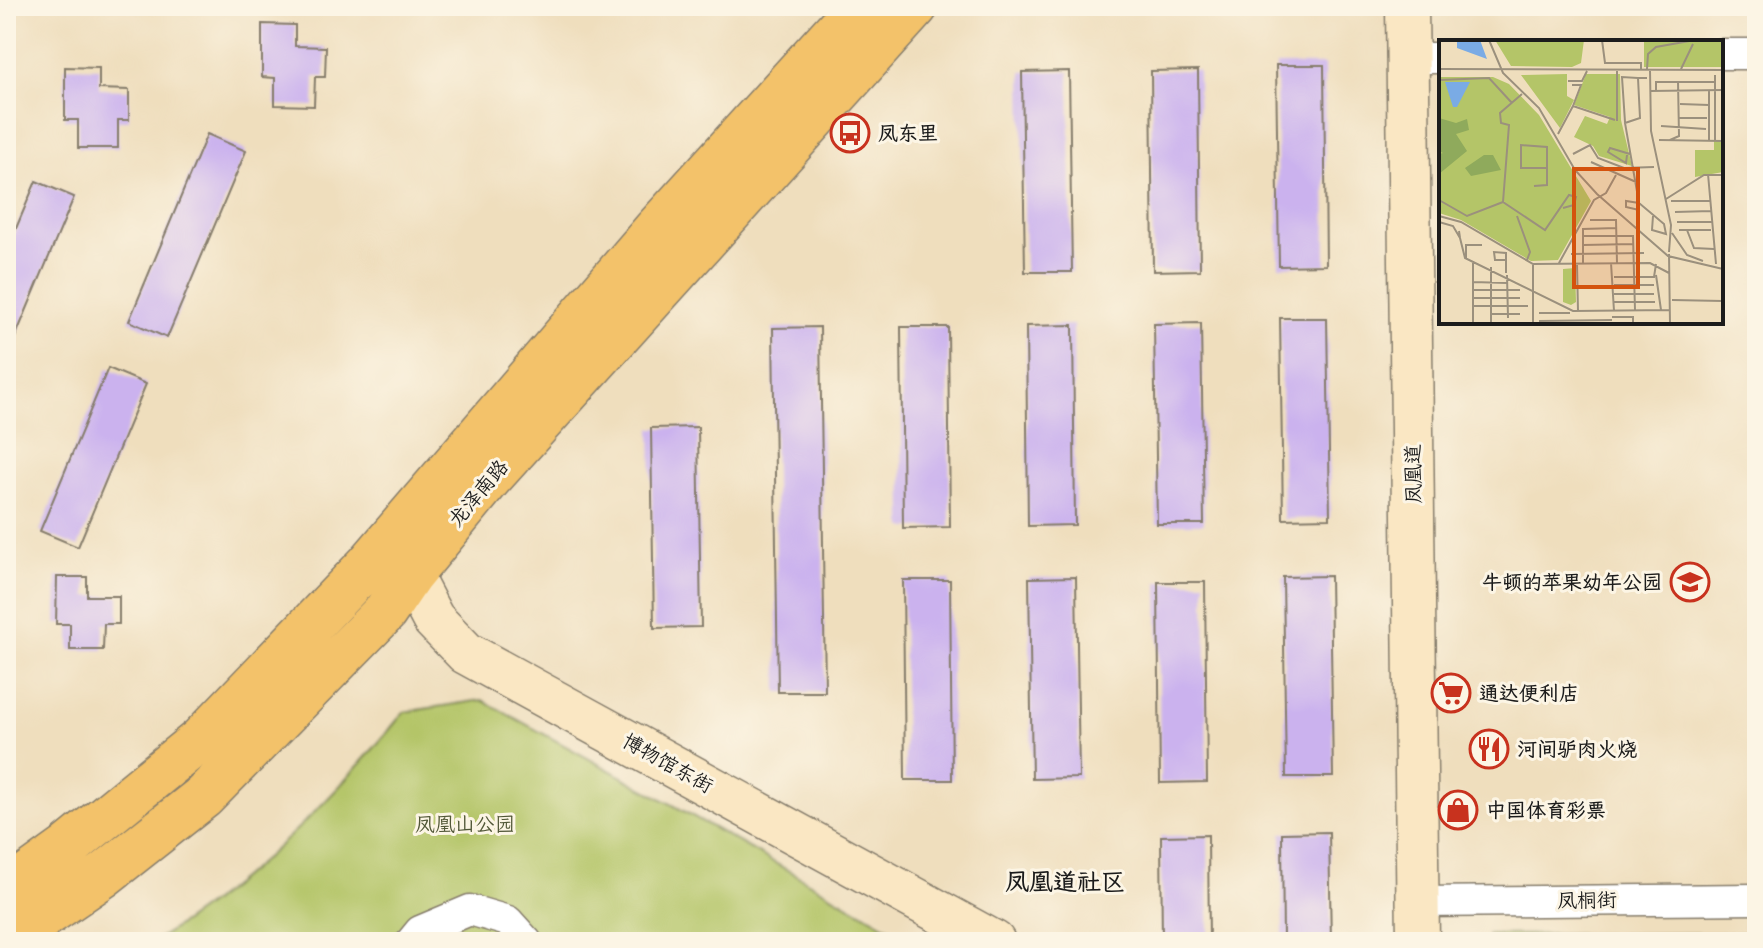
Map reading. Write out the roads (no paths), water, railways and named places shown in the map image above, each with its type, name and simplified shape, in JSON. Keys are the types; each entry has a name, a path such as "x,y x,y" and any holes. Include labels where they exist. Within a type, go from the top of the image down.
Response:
{"main road":[{"name":"龙泽南路","path":"6,892 67,848 201,739 368,565 655,230 858,6"},
{"name":"龙泽南路","path":"6,942 104,875 203,797 385,612 410,575 489,479 916,6"}],"street":[{"name":"凤凰道","path":"1407,6 1424,58 1418,922"},
{"path":"1723,54 1757,54"},
{"name":"博物馆东街","path":"395,532 410,575 433,619 466,653 994,942"},
{"name":"凤桐街","path":"1418,922 1757,899"},
{"path":"411,942 420,931 470,910 508,921 527,942"}],"place":[{"name":"凤东里","path":"850,133"},
{"name":"牛顿的苹果幼年公园","path":"1690,582"},
{"name":"通达便利店","path":"1451,693"},
{"name":"河间驴肉火烧","path":"1489,749"},
{"name":"中国体育彩票","path":"1458,810"}],"district":[{"name":"凤凰道社区","path":"1065,882"}],"park label":[{"name":"凤凰山公园","path":"465,824"}]}
